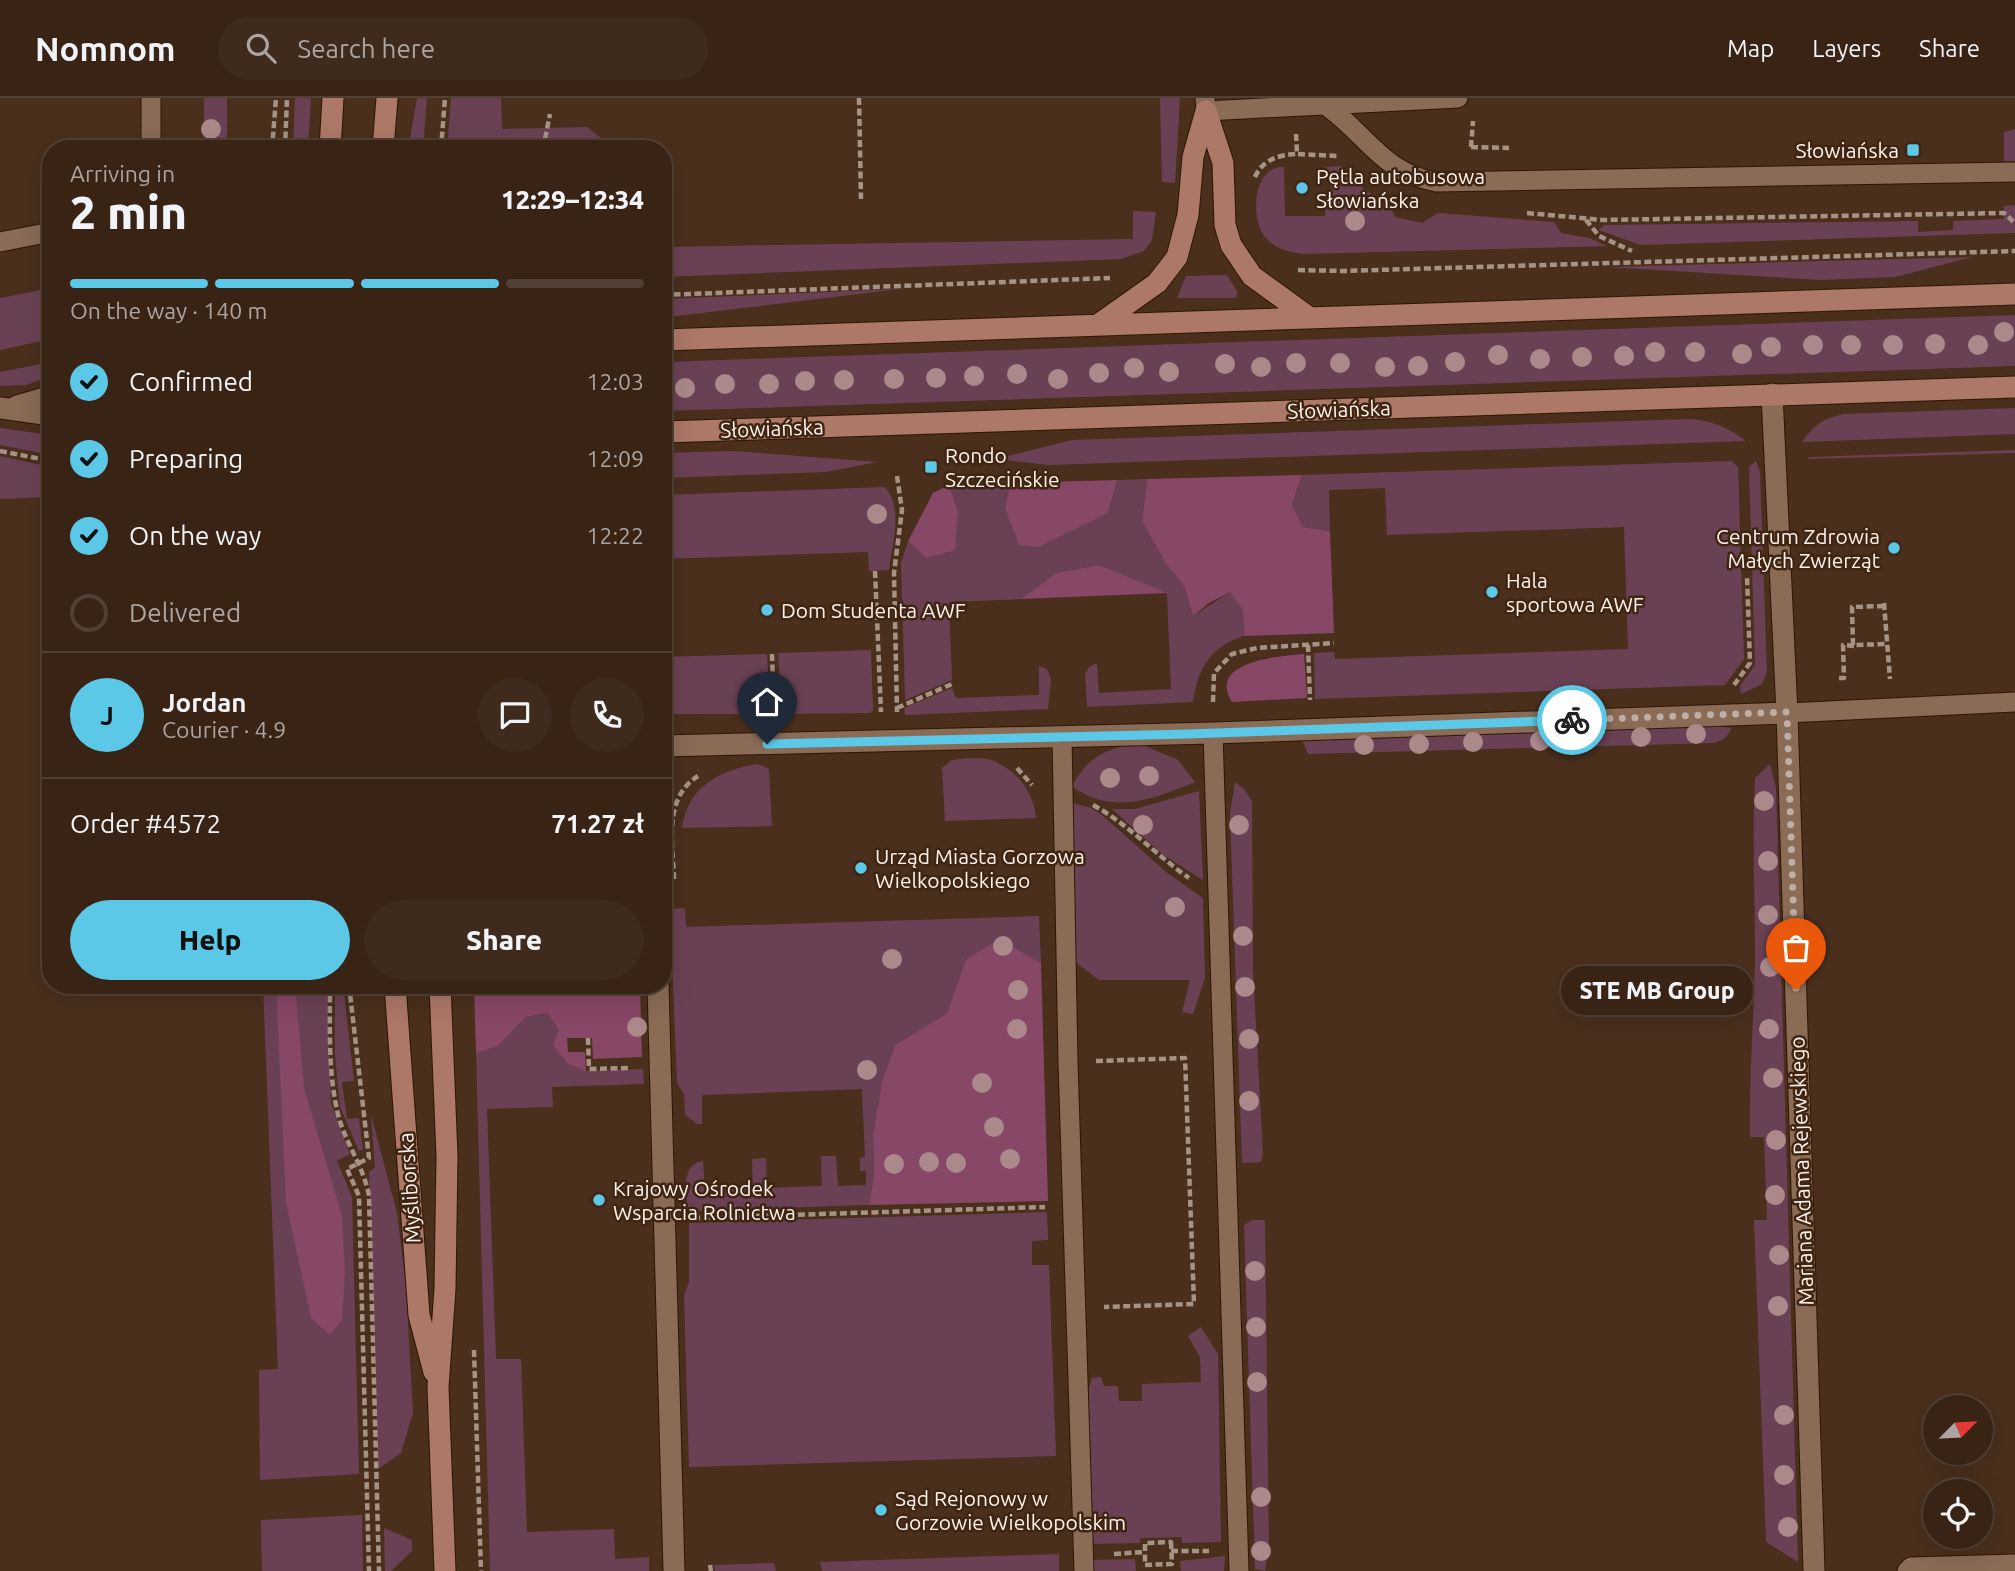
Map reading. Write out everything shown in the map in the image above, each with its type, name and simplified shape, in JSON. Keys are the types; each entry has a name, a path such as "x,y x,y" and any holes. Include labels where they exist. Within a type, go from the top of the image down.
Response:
{"main road":[{"path":"331,140 333,98"},
{"path":"384,140 387,98"},
{"path":"1205,104 1223,163 1225,225 1231,245 1252,276 1310,318"},
{"path":"1099,324 1157,283 1177,257 1188,215 1193,156 1205,104"},
{"path":"672,340 2015,294"},
{"name":"Słowiańska","path":"672,432 2015,387"},
{"name":"Myśliborska","path":"396,994 419,1315 438,1387"},
{"name":"Myśliborska","path":"440,994 447,1156 445,1289 438,1387 445,1571"}],"street":[{"name":"Mariana Adama Rejewskiego","path":"1772,394 1787,712 1814,1571"},
{"path":"6,408 42,398"},
{"path":"6,408 42,414"},
{"path":"672,746 1213,733 1787,712"},
{"path":"658,994 674,1571"}],"lane":[{"path":"151,98 151,140"},
{"path":"1205,104 1328,107 1380,100 1458,98"},
{"path":"1328,107 1353,125 1399,171 1436,182 2015,172"},
{"path":"0,242 42,234"},
{"path":"1787,712 2015,702"},
{"path":"1213,733 1239,1571"},
{"path":"1062,737 1068,1062 1084,1571"},
{"path":"1908,1571 1911,1567 2015,1564"}],"path":[{"path":"273,140 276,98"},
{"path":"285,140 287,98"},
{"path":"442,140 445,98"},
{"path":"859,98 861,199"},
{"path":"545,140 550,114"},
{"path":"1252,186 1262,164 1283,155 1297,154"},
{"path":"2004,213 2015,223"},
{"path":"1585,219 1599,236 1632,251"},
{"path":"1290,269 1357,271 2015,251"},
{"path":"672,295 1119,276"},
{"path":"0,452 42,459"},
{"path":"897,476 902,510 894,573 897,717"},
{"path":"1732,714 1730,689 1750,663 1746,566"},
{"path":"875,571 882,741"},
{"path":"1887,644 1853,645 1852,607 1884,605 1887,644 1891,708"},
{"path":"1213,706 1214,673 1232,654 1257,648 1334,643"},
{"path":"1308,645 1311,703"},
{"path":"1785,680 1844,678 1843,645 1854,646"},
{"path":"772,653 775,721"},
{"path":"897,708 952,684"},
{"path":"1015,766 1037,793 1063,789 1111,815 1160,858 1218,898"},
{"path":"674,879 673,809 682,791 695,777 705,773"},
{"path":"330,994 331,1057 337,1112 369,1196 379,1571"},
{"path":"350,994 369,1158 346,1169 359,1196 369,1571"},
{"path":"588,1038 589,1069 660,1067"},
{"path":"1068,1062 1185,1058 1194,1291 1194,1304 1076,1308"},
{"path":"664,1219 1073,1206"},
{"path":"1171,1542 1171,1551 1172,1564 1145,1565 1144,1543 1171,1542"},
{"path":"1171,1551 1238,1550"},
{"path":"1159,1564 1159,1571"}],"shaded area":[{"path":"204,98 227,98 227,139 266,140 204,140"},
{"path":"295,98 311,98 309,140 293,140"},
{"path":"417,98 427,98 424,140 410,140"},
{"path":"451,98 501,98 502,129 587,127 602,139 602,140 448,140"},
{"path":"1160,98 1180,98 1175,183 1162,182"},
{"path":"2015,129 2015,161 2004,161 2004,132"},
{"path":"1341,166 1366,191 1389,204 1395,217 1422,223 1438,213 1554,222 1561,233 1589,238 1607,246 1303,254 1279,248 1267,239 1261,231 1256,208 1260,184 1265,175 1273,169 1284,167 1285,216 1325,216 1325,197 1331,196 1331,178 1324,177 1325,167"},
{"path":"2015,205 2015,233 1640,245 1599,230 1604,225 1918,221 1918,232 1953,230 1953,221 2004,219 2004,206"},
{"path":"1133,211 1156,212 1152,240 1144,251 1121,259 672,277 672,247 1133,239"},
{"path":"1972,257 1895,277 1821,280 1608,267"},
{"path":"1227,275 1238,293 1235,298 1177,298 1186,276"},
{"path":"899,289 672,316 672,299"},
{"path":"42,290 42,341 0,350 0,298"},
{"path":"2015,315 2015,366 672,411 672,362"},
{"path":"42,364 42,379 26,385 0,386 0,372"},
{"path":"2015,408 2015,434 1802,442 1820,424 1843,414"},
{"path":"1689,419 1719,426 1746,441 1050,465 996,459 1072,440"},
{"path":"0,428 42,434 42,453 0,445"},
{"path":"2015,450 2015,453 1807,459 1810,457"},
{"path":"734,451 878,462 826,472 672,478 672,453"},
{"path":"0,456 42,465 42,497 0,499"},
{"path":"1732,461 1738,467 1744,659 1725,685 1315,699 1314,653 1334,652 1335,659 1628,649 1624,527 1387,535 1385,488 1329,490 1330,531 1303,527 1292,504 1302,475"},
{"path":"1756,461 1760,472 1767,672 1762,684 1741,694 1740,686 1755,665 1749,467"},
{"path":"1302,475 1292,504 1303,527 1330,531 1334,633 1244,636 1243,610 1230,592 1209,603 1193,616 1184,586 1166,564 1142,521 1147,479"},
{"path":"1147,479 1142,521 1166,564 1184,586 1193,616 1230,592 1243,610 1244,636 1222,646 1208,660 1198,679 1193,702 1087,707 1085,674 1089,667 1097,663 1099,693 1171,689 1167,594 1099,565 1056,573 1021,599 949,602 952,680 905,700 901,563 908,541 926,558 958,511 949,485 1010,483 1005,508 1039,547 1108,513 1117,480"},
{"path":"1117,480 1108,513 1039,547 1019,545 1005,508 1010,483"},
{"path":"949,485 958,511 955,550 926,558 908,541 933,493"},
{"path":"885,487 891,496 895,516 889,570 869,571 868,552 672,559 672,495"},
{"path":"1099,565 1167,593 1021,599 1056,573"},
{"path":"871,650 873,710 870,713 782,714 778,653"},
{"path":"767,654 770,707 764,714 672,714 672,657"},
{"path":"1304,654 1307,698 1232,702 1227,688 1229,677 1237,669 1264,659"},
{"path":"1039,666 1047,669 1051,679 1048,709 905,715 904,708 952,688 956,698 1039,695"},
{"path":"1721,726 1732,729 1724,739 1715,743 1308,754 1301,738"},
{"path":"1140,744 1178,760 1195,782 1133,802 1102,800 1072,786 1085,767 1100,755"},
{"path":"986,759 1008,769 1016,775 1032,799 1036,818 945,821 942,768 952,760"},
{"path":"758,764 769,769 772,826 682,828 685,814 698,791 719,776"},
{"path":"1770,764 1776,788 1798,1562 1766,1542 1754,1220 1767,1220 1764,1137 1750,1137 1755,955 1755,778"},
{"path":"1235,782 1245,790 1252,802 1253,970 1263,1154 1261,1162 1242,1163 1230,813"},
{"path":"1199,791 1203,880 1162,854 1112,809 1135,809"},
{"path":"1069,802 1091,808 1102,815 1166,872 1203,898 1205,978 1193,1014 1182,1012 1190,980 1099,980 1073,960"},
{"path":"685,908 686,927 1039,916 1041,963 999,939 966,959 947,1013 895,1045 882,1081 873,1135 874,1175 869,1205 687,1211 688,1173 696,1163 703,1161 705,1190 753,1188 752,1159 766,1158 767,1188 822,1186 821,1156 836,1156 838,1186 866,1185 866,1171 860,1171 860,1158 865,1157 862,1089 702,1095 702,1124 697,1124 685,1115 684,1094 677,1083 672,909"},
{"path":"999,939 1041,963 1048,1201 869,1205 874,1175 873,1135 882,1081 895,1045 947,1013 966,959"},
{"path":"263,994 327,994 331,1103 350,1154 337,1161 352,1197 359,1474 260,1480 259,1370 278,1369"},
{"path":"276,994 296,994 304,1088 342,1216 345,1272 342,1320 330,1335 311,1318 286,1202"},
{"path":"335,994 344,994 354,1081 342,1082 347,1119 359,1118 363,1150 359,1151 340,1107 335,1056"},
{"path":"474,994 640,994 642,1057 593,1059 592,1038 567,1038 568,1052 585,1052 586,1071 568,1064 553,1045 559,1030 547,1013 526,1017 498,1046 476,1053"},
{"path":"547,1013 559,1030 568,1064 587,1071 643,1069 644,1084 552,1087 553,1107 487,1109 496,1359 521,1359 527,1532 614,1529 615,1559 649,1557 649,1571 490,1571 476,1053 498,1046 526,1017"},
{"path":"371,1115 397,1213 406,1286 413,1413 401,1453 378,1469 369,1172 375,1168"},
{"path":"1047,1212 1048,1240 1032,1241 1032,1265 1049,1265 1056,1456 689,1467 684,1295 689,1282 689,1223"},
{"path":"1252,1220 1265,1220 1269,1550 1265,1571 1255,1569 1244,1225"},
{"path":"1201,1327 1218,1354 1221,1542 1182,1543 1182,1537 1140,1538 1140,1543 1093,1544 1087,1395 1092,1378 1101,1377 1104,1386 1118,1386 1119,1401 1142,1401 1142,1384 1201,1382 1200,1357 1188,1336"},
{"path":"362,1515 363,1571 262,1571 261,1520"},
{"path":"384,1528 412,1540 412,1551 391,1571 385,1571"},
{"path":"1059,1554 1059,1571 822,1571 820,1562"},
{"path":"1225,1556 1224,1571 1181,1571 1180,1561"},
{"path":"1135,1559 1136,1571 1094,1571 1093,1560"},
{"path":"774,1563 776,1571 715,1571 714,1565"}],"way so far":[{"path":"1572,720 1787,712 1796,990"}],"place":[{"name":"Słowiańska","path":"1913,150"},
{"name":"Pętla autobusowa Słowiańska","path":"1302,188"},
{"name":"Rondo Szczecińskie","path":"931,467"},
{"name":"Centrum Zdrowia Małych Zwierząt","path":"1894,548"},
{"name":"Hala sportowa AWF","path":"1492,592"},
{"name":"Dom Studenta AWF","path":"767,610"},
{"name":"Urząd Miasta Gorzowa Wielkopolskiego","path":"861,868"},
{"name":"STE MB Group","path":"1796,990"},
{"name":"Krajowy Ośrodek Wsparcia Rolnictwa","path":"599,1200"},
{"name":"Sąd Rejonowy w Gorzowie Wielkopolskim","path":"881,1510"}],"route":[{"path":"767,744 1189,734 1572,720"}]}
